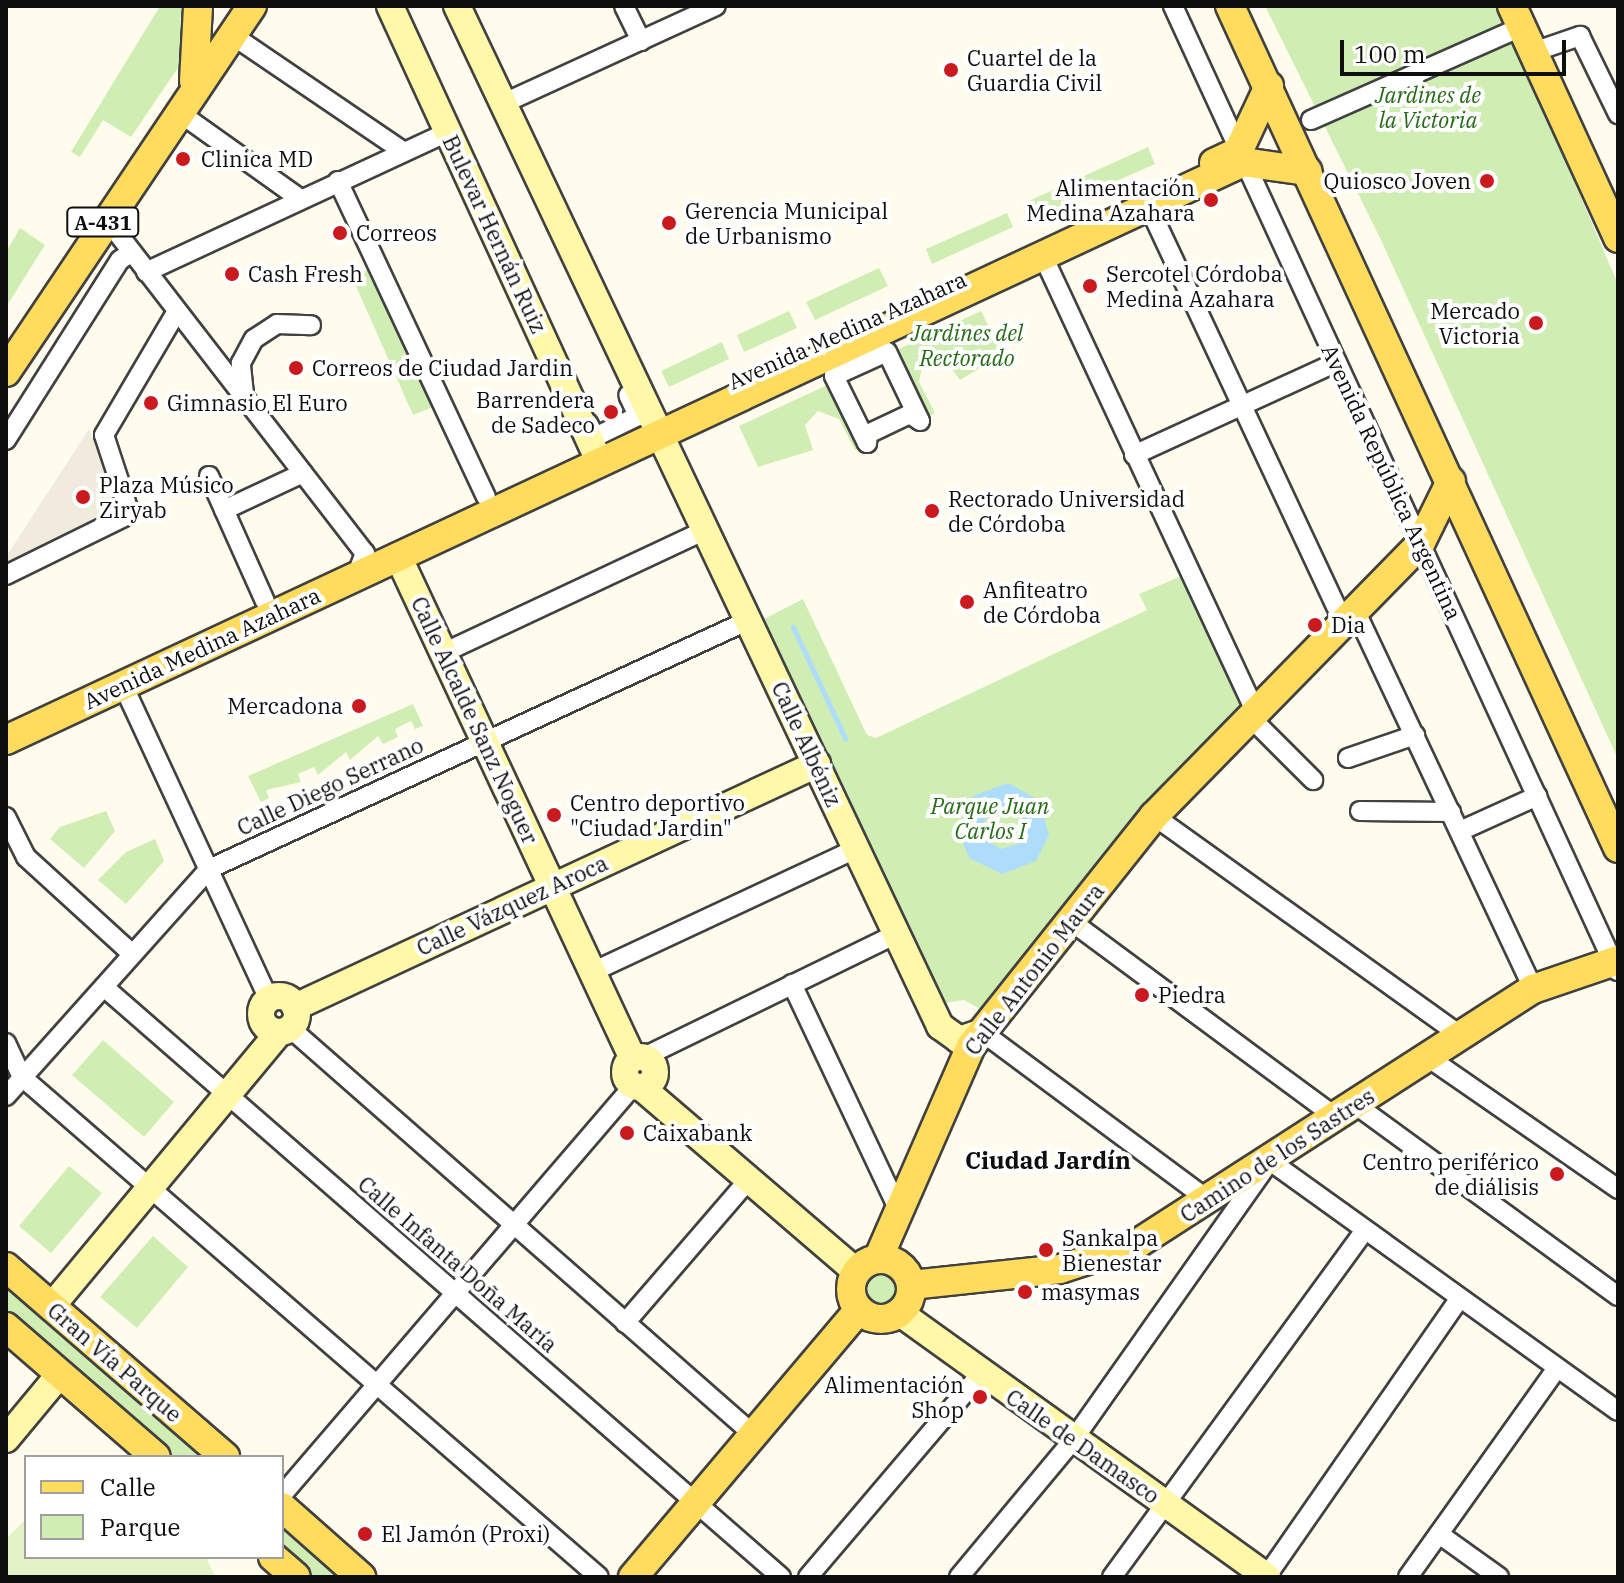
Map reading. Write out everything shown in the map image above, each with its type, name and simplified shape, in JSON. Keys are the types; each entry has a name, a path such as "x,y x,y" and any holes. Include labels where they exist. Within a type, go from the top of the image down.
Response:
{"main road":[{"path":"185,100 198,6"},
{"name":"A-431","path":"6,372 105,217 252,6"},
{"path":"1230,6 1618,848"},
{"path":"1511,19 1533,52 1618,238"},
{"path":"1269,86 1240,157 1307,171"},
{"name":"Avenida Medina Azahara","path":"655,427 1043,256 1240,157"},
{"name":"Avenida Medina Azahara","path":"6,740 123,685 360,564 1240,157"},
{"name":"Avenida Medina Azahara","path":"394,548 486,497 596,455"},
{"name":"Calle Antonio Maura","path":"867,1266 955,1074 982,1032 1154,816 1420,544 1451,481"},
{"name":"Avenida Medina Azahara","path":"6,722 265,601 360,564"},
{"name":"Camino de los Sastres","path":"911,1285 1091,1263 1137,1244 1463,1037 1533,989 1616,964"},
{"path":"900,1265 911,1285 900,1313 875,1319 859,1310 851,1291 867,1266 900,1265"},
{"name":"Gran Vía Parque","path":"6,1267 223,1455"},
{"path":"633,1577 859,1310"},
{"name":"Gran Vía Parque","path":"6,1327 154,1455"},
{"path":"284,1509 361,1577"},
{"path":"275,1559 296,1577"}],"street":[{"name":"Bulevar Hernán Ruiz","path":"390,6 596,455"},
{"path":"397,6 595,437 638,416 455,6"},
{"path":"455,6 655,427"},
{"path":"624,6 641,41"},
{"path":"502,104 716,6"},
{"name":"Avenida República Argentina","path":"1173,6 1240,157 1616,964"},
{"path":"1311,120 1511,19"},
{"path":"232,35 403,151"},
{"path":"1533,52 1580,36 1618,114"},
{"path":"185,100 299,198"},
{"path":"146,272 299,198 448,132"},
{"path":"338,181 486,497"},
{"path":"1148,205 1241,405 1349,616 1415,735 1533,989"},
{"path":"105,217 176,313 303,473 360,564"},
{"path":"6,440 120,260 132,252"},
{"path":"1043,256 1253,715 1313,780"},
{"path":"6,575 130,514 104,435 176,313"},
{"path":"254,410 240,371 254,339 277,324 311,325"},
{"path":"887,352 920,421 910,414 868,434 867,443 836,381 887,352"},
{"path":"1134,455 1337,362"},
{"name":"Calle Albéniz","path":"655,427 943,1031 959,1040 982,1032"},
{"path":"224,510 303,473"},
{"path":"209,476 265,601"},
{"path":"443,653 706,530"},
{"name":"Calle Alcalde Sanz Noguer","path":"394,548 592,972 638,1058"},
{"name":"Calle Diego Serrano","path":"6,1096 209,869 749,620"},
{"path":"123,685 269,999 282,996 288,1022 753,1434"},
{"path":"1348,758 1415,735"},
{"name":"Calle Vázquez Aroca","path":"51,1307 230,1097 288,1022 552,886 817,764"},
{"path":"1460,831 1537,796"},
{"path":"1360,811 1451,812"},
{"path":"1154,816 1463,1037"},
{"path":"6,817 26,857 131,953"},
{"path":"592,972 856,849"},
{"path":"1072,922 1618,1296"},
{"path":"867,1266 745,1184 637,1086 625,1070 638,1058 896,934"},
{"path":"792,984 897,1206"},
{"name":"Calle Infanta Doña María","path":"104,987 781,1577"},
{"path":"982,1032 1208,1200"},
{"path":"6,1043 22,1077 599,1577"},
{"path":"1429,1058 1618,1189"},
{"path":"284,1493 454,1292 637,1086"},
{"path":"959,1577 1073,1440 1270,1161 1364,1232 1618,1411"},
{"path":"625,1323 745,1184"},
{"path":"1112,1577 1170,1507 1364,1232"},
{"path":"1267,1577 1459,1299"},
{"name":"Calle de Damasco","path":"900,1313 980,1375 1267,1577"},
{"path":"1408,1577 1557,1368"},
{"path":"6,1439 60,1374"},
{"path":"808,1577 980,1375"},
{"path":"1439,1534 1499,1577"}],"green space":[{"path":"160,6 187,6 180,18 188,53 131,137 103,120 80,157 71,152"},
{"name":"Jardines de la Victoria","path":"1265,6 1497,6 1510,32 1618,284 1618,759 1380,238"},
{"path":"1148,147 1155,164 1038,216 1031,200"},
{"path":"1007,213 1013,227 932,264 926,249"},
{"path":"20,228 45,245 6,307 6,252"},
{"path":"879,268 888,286 815,320 806,302"},
{"path":"370,269 433,407 413,415 352,277"},
{"path":"789,311 797,328 744,352 737,335"},
{"name":"Jardines del Rectorado","path":"981,311 1003,354 960,380 945,360 923,363 919,382 935,413 920,421 888,354"},
{"path":"722,342 729,359 669,387 661,371"},
{"path":"836,381 867,443 855,450 839,419 818,411 805,425 813,450 758,467 739,426"},
{"name":"Parque Juan Carlos I","path":"1184,575 1243,706 989,1014 964,1000 939,1004 764,619 803,599 867,735 876,738 1147,610 1139,594"},
{"path":"413,704 423,726 415,729 411,721 395,729 398,737 383,744 378,736 350,760 346,752 318,775 314,767 298,774 301,782 266,790 269,798 261,802 248,776"},
{"path":"106,811 115,831 84,868 50,839 60,827"},
{"path":"155,839 164,861 126,904 98,880 126,852"},
{"path":"103,1040 174,1102 144,1137 72,1075"},
{"path":"69,1166 102,1193 51,1253 19,1226"},
{"path":"153,1236 188,1267 137,1328 100,1297"},
{"path":"882,1272 895,1277 900,1290 895,1303 882,1308 869,1303 864,1290 869,1277"},
{"path":"6,1281 209,1455 169,1455 6,1314"},
{"path":"284,1520 350,1577 310,1577 284,1555"},
{"path":"24,1521 24,1559 207,1559 215,1577 6,1577 6,1539"}],"shaded area":[{"name":"Plaza Músico Ziryab","path":"89,429 123,508 6,567 6,557"}],"water":[{"path":"1008,783 1039,800 1049,835 1036,861 1002,874 969,858 958,830 973,796","holes":["1009,807 1022,817 1025,831 1018,844 1001,849 986,840 983,823 993,810"]}],"waterway":[{"path":"793,627 845,738"}],"place":[{"name":"Cuartel de la Guardia Civil","path":"951,70"},
{"name":"Clinica MD","path":"183,159"},
{"name":"Quiosco Joven","path":"1487,181"},
{"name":"Alimentación Medina Azahara","path":"1211,200"},
{"name":"Gerencia Municipal de Urbanismo","path":"669,223"},
{"name":"Correos","path":"340,233"},
{"name":"Cash Fresh","path":"232,274"},
{"name":"Sercotel Córdoba Medina Azahara","path":"1090,286"},
{"name":"Mercado Victoria","path":"1536,323"},
{"name":"Correos de Ciudad Jardin","path":"296,368"},
{"name":"Gimnasio El Euro","path":"151,403"},
{"name":"Barrendera de Sadeco","path":"611,412"},
{"name":"Plaza Músico Ziryab","path":"83,497"},
{"name":"Rectorado Universidad de Córdoba","path":"932,511"},
{"name":"Anfiteatro de Córdoba","path":"967,602"},
{"name":"Dia","path":"1315,625"},
{"name":"Mercadona","path":"359,706"},
{"name":"Centro deportivo \"Ciudad Jardin\"","path":"554,815"},
{"name":"Piedra","path":"1142,995"},
{"name":"Caixabank","path":"627,1133"},
{"name":"Centro periférico de diálisis","path":"1557,1174"},
{"name":"Sankalpa Bienestar","path":"1046,1250"},
{"name":"masymas","path":"1025,1292"},
{"name":"Alimentación Shop","path":"980,1397"},
{"name":"El Jamón (Proxi)","path":"365,1534"}],"district":[{"name":"Ciudad Jardín","path":"1048,1161"}]}
